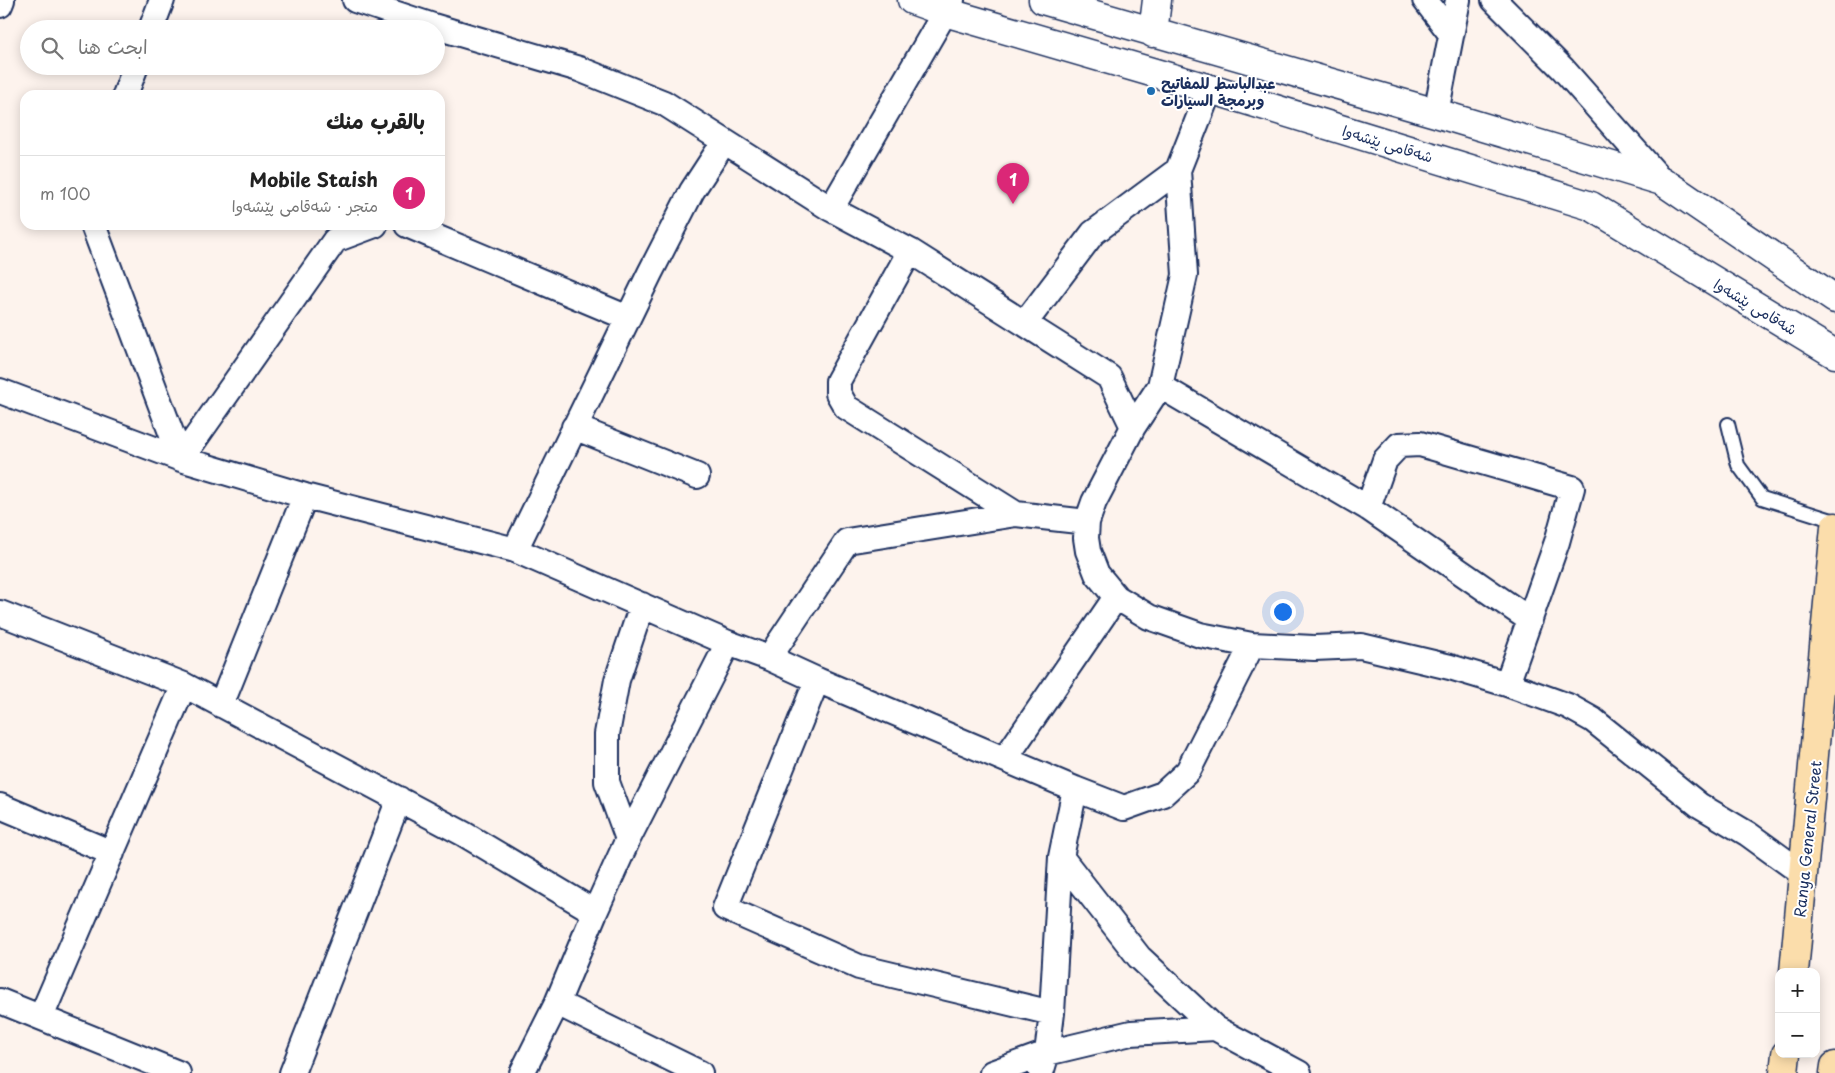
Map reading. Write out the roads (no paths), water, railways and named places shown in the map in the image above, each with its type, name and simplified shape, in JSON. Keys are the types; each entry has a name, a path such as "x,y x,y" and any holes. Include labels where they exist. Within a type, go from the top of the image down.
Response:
{"highway":[{"name":"Ranya General Street","path":"1794,968 1835,527"},
{"path":"1784,1073 1786,1058"},
{"path":"1834,1073 1835,1066"}],"main road":[{"name":"شەقامی پێشەوا","path":"912,0 949,6 1210,89 1591,206 1835,354"},
{"path":"1043,0 1436,113 1662,181 1835,299"},
{"path":"1153,33 1157,0"}],"street":[{"path":"0,5 2,0"},
{"path":"154,20 162,0"},
{"path":"355,0 415,20"},
{"path":"1425,0 1451,34"},
{"path":"1436,113 1458,0"},
{"path":"1494,0 1563,69 1662,181"},
{"path":"831,209 949,6"},
{"path":"445,30 580,69 664,102 831,209 910,251 1109,378 1133,426"},
{"path":"127,90 133,75"},
{"path":"1210,89 1178,170 1185,275 1160,386 1133,426 1094,502 1087,522 1086,538 1088,551 1097,574 1116,596 1149,617 1200,635 1252,645 1314,648 1361,646 1450,667 1507,684 1568,706 1593,720 1699,805 1748,834 1803,874"},
{"path":"515,550 692,191 724,142"},
{"path":"1025,323 1093,233 1178,170"},
{"path":"95,230 181,459"},
{"path":"181,459 336,240 363,230"},
{"path":"419,230 628,318"},
{"path":"910,251 838,380 838,393 846,407 1016,514"},
{"path":"1160,386 1368,508 1530,620"},
{"path":"0,391 181,459 305,496 515,550 817,680 1124,808 1163,794 1188,771 1252,645"},
{"path":"574,427 697,476"},
{"path":"1368,508 1385,460 1399,445 1420,444 1572,488 1557,542 1507,684"},
{"path":"221,705 305,496"},
{"path":"769,658 847,541 1016,514 1087,522"},
{"path":"1005,759 1116,596"},
{"path":"628,839 607,782 607,734 617,680 642,605"},
{"path":"0,613 184,685 464,834 594,912"},
{"path":"522,1073 557,1003 594,912 628,839 728,642"},
{"path":"817,680 725,908 859,966 1052,1013"},
{"path":"41,1017 184,685"},
{"path":"1044,1063 1052,1013 1061,857 1075,789"},
{"path":"292,1073 399,799"},
{"path":"0,806 112,853"},
{"path":"1061,857 1139,957 1215,1028 1292,1071"},
{"path":"0,1000 178,1073"},
{"path":"557,1003 700,1073"},
{"path":"992,1073 1044,1063 1131,1033 1215,1028"}],"lane":[{"path":"1728,424 1738,465 1762,498 1835,521"}],"place":[{"name":"عبدالباسط للمفاتيح وبرمجة السيارات","path":"1151,91"},
{"name":"Mobile Staish","path":"1013,204"}]}
